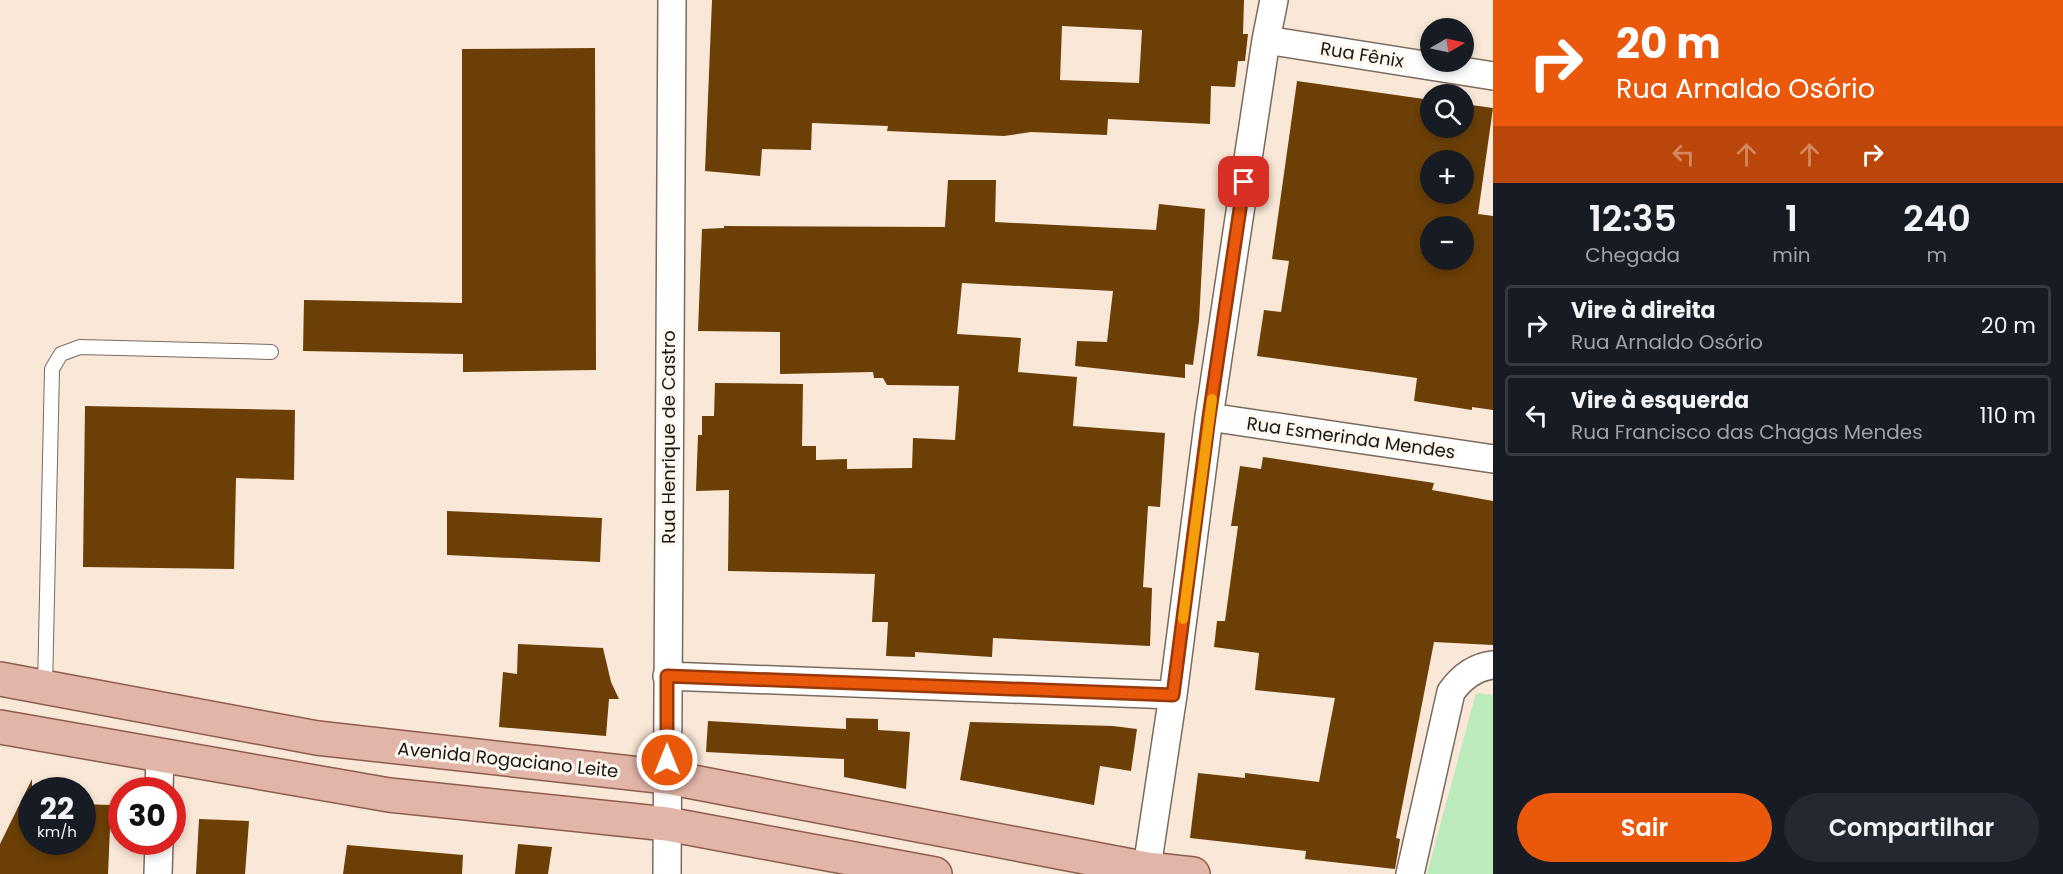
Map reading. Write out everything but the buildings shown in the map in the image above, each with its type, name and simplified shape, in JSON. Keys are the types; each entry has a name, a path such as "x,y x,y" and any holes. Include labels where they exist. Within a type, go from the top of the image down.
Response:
{"main road":[{"name":"Avenida Rogaciano Leite","path":"0,679 317,738 667,777 1146,871 1193,874"},
{"path":"0,727 390,795 667,824 936,874"}],"street":[{"name":"Rua Henrique de Castro","path":"667,874 672,0"},
{"path":"1146,871 1173,695 1209,417 1274,0"},
{"name":"Rua Fênix","path":"1266,40 1493,76"},
{"name":"Rua Esmerinda Mendes","path":"1209,417 1493,459"},
{"path":"1410,874 1451,692 1461,679 1474,671 1493,666"},
{"path":"667,676 1173,695"},
{"path":"159,777 160,756"},
{"path":"158,874 159,855"}],"lane":[{"path":"45,687 52,369 61,354 80,347 271,352"}],"green space":[{"path":"1476,693 1493,695 1493,874 1427,874"}],"slow traffic":[{"path":"1183,619 1212,399"}],"route":[{"path":"667,760 667,676 1173,695 1209,417 1244,182"}]}
